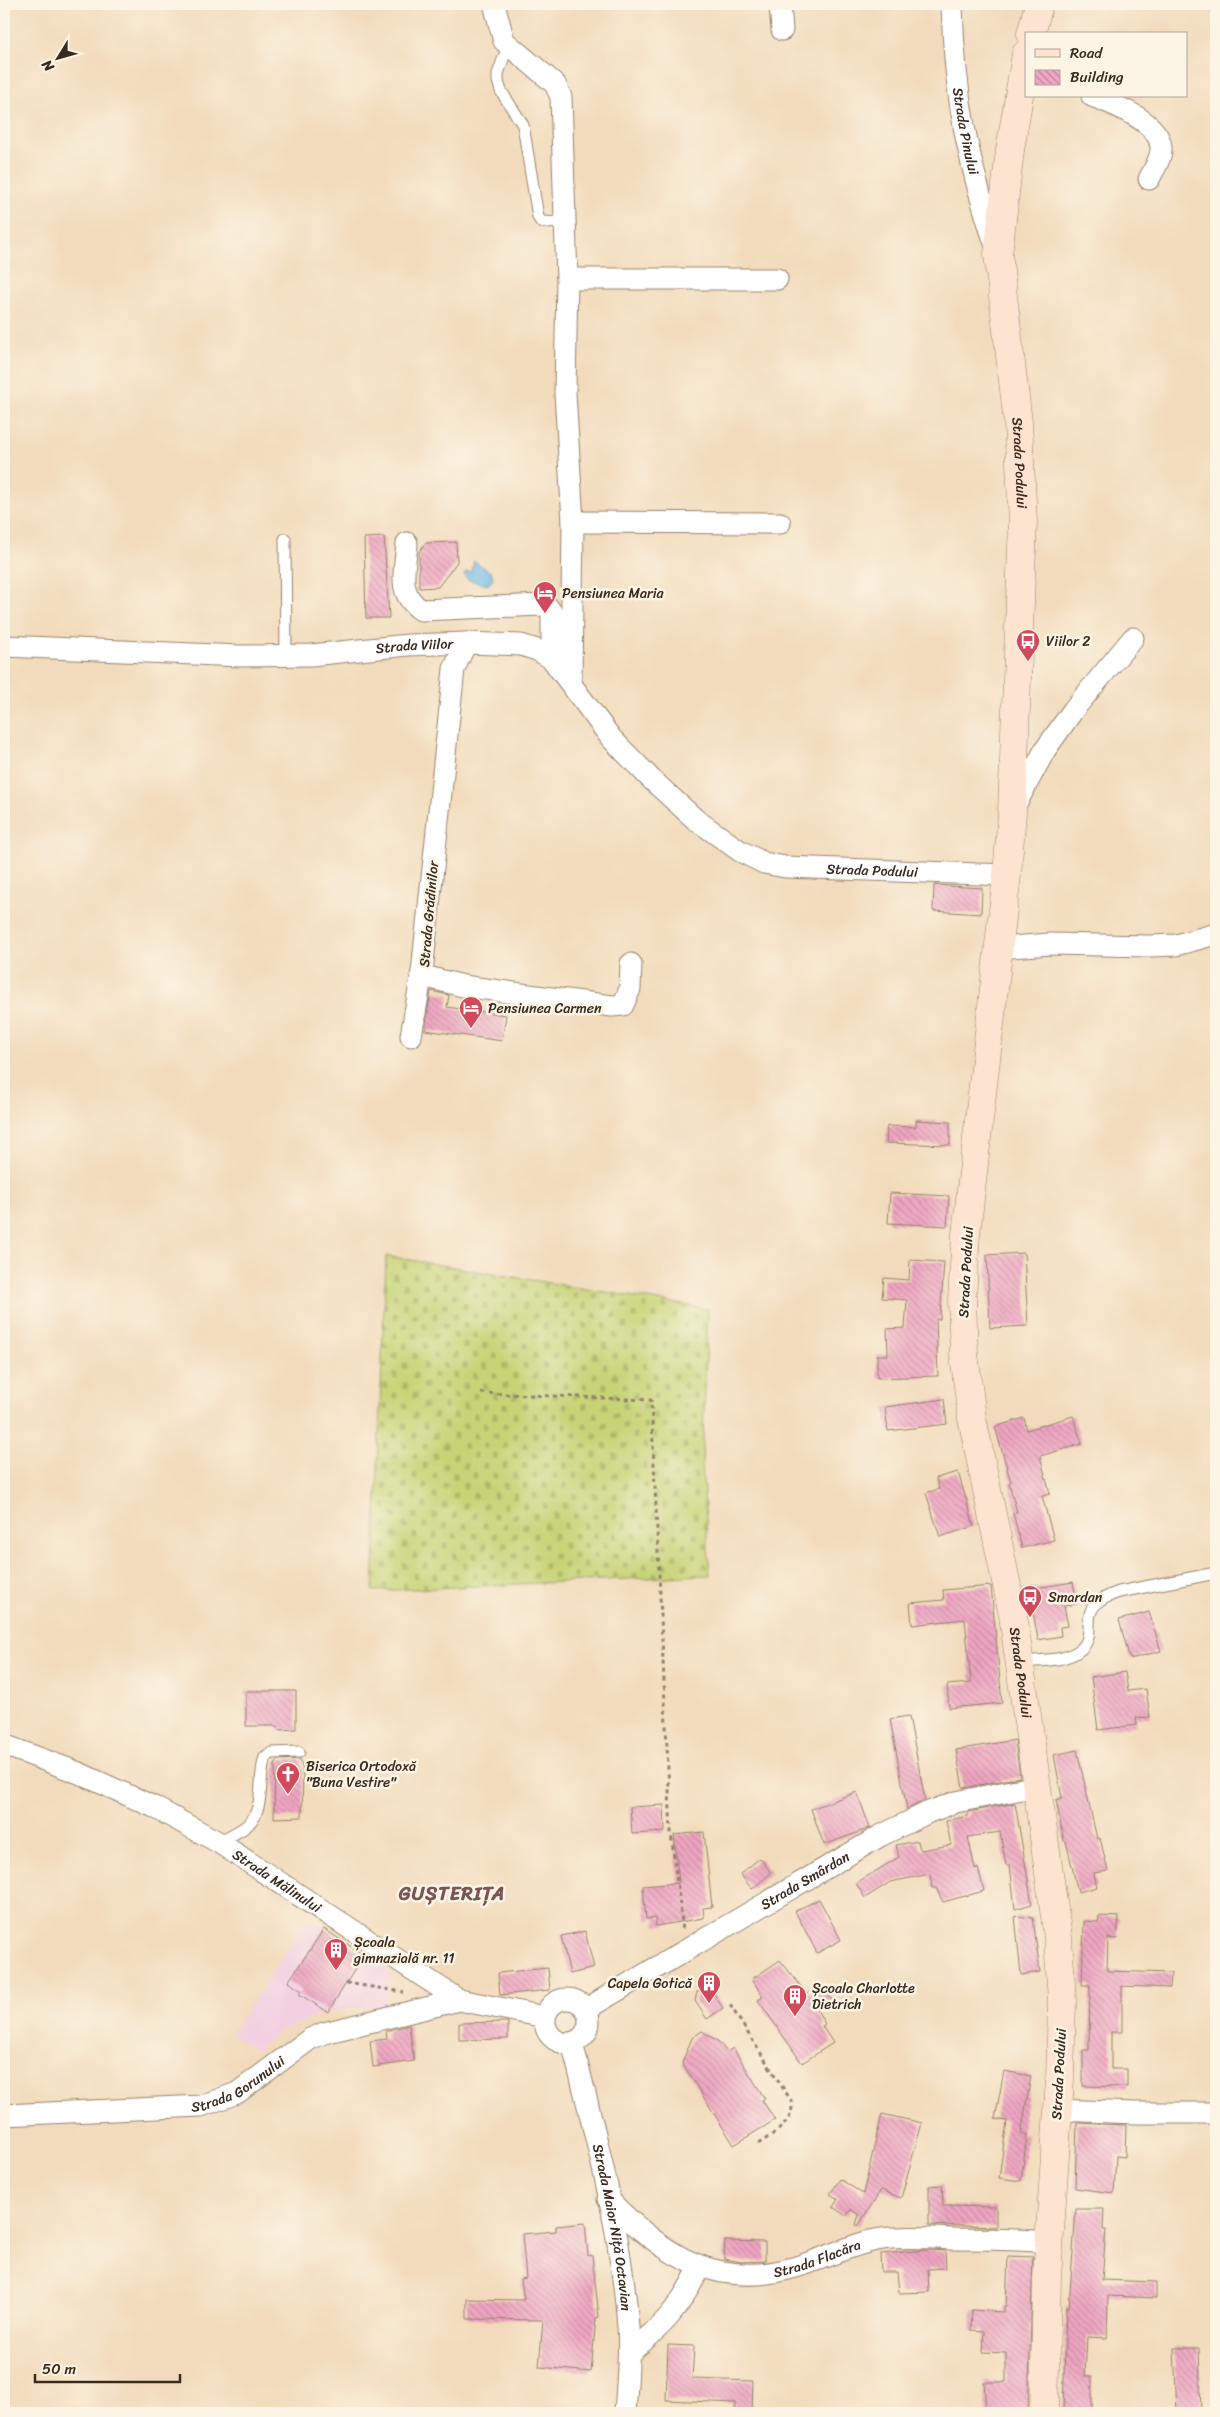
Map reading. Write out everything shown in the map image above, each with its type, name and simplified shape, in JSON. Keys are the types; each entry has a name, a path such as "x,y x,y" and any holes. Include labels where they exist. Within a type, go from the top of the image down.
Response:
{"street":[{"path":"494,4 502,36 508,45 555,84 560,91 567,279 565,393 573,522 571,683"},
{"path":"780,4 782,30"},
{"name":"Strada Pinului","path":"952,4 953,50 962,123 972,171 998,254"},
{"path":"1032,32 1039,4"},
{"name":"Strada Podului","path":"1025,69 998,254 1018,423 1023,522 1012,812 1007,875 967,1224 962,1298 964,1354 972,1418 1006,1579 1020,1662 1056,1922 1062,2001 1058,2110 1049,2242 1044,2413"},
{"path":"1097,98 1151,126 1159,138 1161,148 1158,160 1149,179"},
{"path":"567,279 777,279"},
{"path":"573,522 780,523"},
{"path":"407,543 403,590 409,602 421,610 542,604 547,606 552,613 552,659"},
{"path":"1012,812 1051,742 1074,709 1134,638"},
{"name":"Strada Viilor","path":"4,646 240,656 286,656 408,645 466,643 521,645 537,650 552,659 611,738 651,779 695,819 740,851"},
{"name":"Strada Grădinilor","path":"466,643 454,669 422,972 426,977 462,986 612,1006 623,1005 627,997 631,964"},
{"name":"Strada Podului","path":"740,851 764,863 785,867 1007,875"},
{"path":"999,948 1050,944 1176,945 1216,934"},
{"path":"411,1036 422,972"},
{"name":"Strada Mălinului","path":"4,1746 96,1780 154,1807 218,1842 459,2000 545,2017"},
{"name":"Strada Smârdan","path":"586,2009 880,1836 929,1812 956,1802 1037,1786"},
{"path":"567,1998 581,2003 586,2009 590,2023 588,2030 579,2041 572,2043 558,2041 552,2037 545,2024 545,2017 553,2004 567,1998"},
{"name":"Strada Gorunului","path":"4,2115 201,2106 236,2092 310,2040 324,2033 459,2000"},
{"name":"Strada Maior Niță Octavian","path":"572,2043 608,2199 625,2299 629,2353 625,2413"},
{"path":"1058,2110 1134,2113 1216,2113"},
{"name":"Strada Flacăra","path":"608,2199 648,2237 679,2258 700,2267 736,2273 776,2272 881,2239 909,2237 1049,2242"},
{"path":"629,2353 670,2317 685,2297 700,2267"}],"lane":[{"path":"508,45 498,74 498,81 522,125 538,217 541,222 566,222"},
{"path":"285,539 286,656"},
{"path":"1020,1662 1066,1657 1077,1652 1086,1644 1089,1635 1089,1619 1094,1606 1104,1598 1119,1592 1216,1573"},
{"path":"218,1842 246,1826 254,1818 258,1808 266,1757 272,1753 299,1752"}],"path":[{"path":"481,1393 651,1400 670,1833 681,1920"},
{"path":"730,2005 792,2102 793,2112 788,2122 756,2146"}],"shaded area":[{"path":"308,1918 392,1973 386,2005 328,2012 284,2029 255,2051 231,2034"}],"green space":[{"path":"386,1256 708,1309 702,1464 710,1575 373,1591"}],"water":[{"path":"474,561 492,573 493,579 488,585 468,580 464,575 466,572 471,572"}],"building":[{"path":"384,537 389,618 366,618 364,538"},
{"path":"456,542 457,562 438,587 419,588 419,552 425,543"},
{"path":"934,885 982,888 981,914 933,911"},
{"path":"431,991 449,995 447,1007 506,1015 502,1041 425,1030"},
{"path":"916,1120 950,1122 950,1145 886,1143 887,1126 916,1127"},
{"path":"890,1193 949,1196 947,1226 888,1223"},
{"path":"1024,1253 1028,1326 990,1328 987,1255"},
{"path":"910,1260 944,1262 940,1319 936,1319 938,1376 877,1378 877,1355 888,1355 887,1329 905,1328 907,1300 882,1298 884,1278 909,1280"},
{"path":"944,1399 947,1424 888,1431 885,1407"},
{"path":"1073,1416 1082,1444 1040,1456 1050,1494 1042,1496 1054,1540 1022,1548 1013,1513 1017,1512 1009,1483 1011,1482 995,1427 1024,1418 1027,1430"},
{"path":"958,1472 974,1526 940,1537 926,1493 939,1489 936,1478"},
{"path":"1073,1582 1077,1604 1064,1606 1068,1626 1060,1627 1061,1636 1038,1640 1029,1589"},
{"path":"991,1586 1002,1703 949,1708 947,1685 971,1683 965,1619 912,1625 910,1603 944,1600 943,1590"},
{"path":"1149,1612 1161,1651 1130,1659 1119,1620"},
{"path":"1125,1672 1128,1691 1146,1689 1150,1717 1136,1718 1137,1725 1098,1730 1091,1677"},
{"path":"246,1691 296,1691 296,1729 279,1730 278,1726 246,1726"},
{"path":"909,1716 925,1800 907,1809 890,1719"},
{"path":"1015,1740 1020,1777 963,1788 956,1750"},
{"path":"1077,1750 1097,1839 1100,1838 1108,1871 1094,1873 1097,1887 1078,1892 1066,1841 1064,1841 1056,1800 1062,1798 1054,1755"},
{"name":"Biserica Ortodoxă \"Buna Vestire\"","path":"300,1759 303,1771 302,1817 274,1818 275,1765 278,1760"},
{"path":"857,1792 870,1828 824,1845 811,1809"},
{"path":"1015,1803 1032,1904 1015,1909 1010,1865 1006,1865 1000,1832 968,1837 975,1869 978,1868 984,1891 943,1902 936,1888 932,1888 930,1874 890,1882 865,1898 856,1883 899,1857 896,1845 918,1841 920,1850 951,1845 946,1821 968,1816 968,1812"},
{"path":"664,1805 665,1832 632,1834 630,1807"},
{"path":"704,1832 712,1907 703,1908 704,1918 656,1926 655,1918 646,1919 643,1886 679,1883 674,1835"},
{"path":"760,1858 771,1873 752,1889 740,1874"},
{"path":"819,1899 841,1940 817,1953 795,1911"},
{"path":"1015,1916 1033,1918 1040,1972 1021,1975"},
{"path":"1099,1916 1119,1917 1117,1939 1108,1938 1107,1971 1171,1973 1170,1988 1122,1986 1122,2032 1111,2032 1111,2069 1127,2069 1127,2087 1083,2086 1083,2050 1089,2050 1090,1985 1082,1985 1084,1921 1098,1922"},
{"name":"Școala gimnazială nr. 11","path":"324,1929 364,1955 328,2012 299,1994 302,1991 288,1982"},
{"path":"585,1931 594,1968 570,1974 561,1936"},
{"name":"Școala Charlotte Dietrich","path":"780,1960 807,1994 821,1984 832,2000 817,2010 825,2024 822,2026 833,2043 802,2063 758,2000 763,1997 752,1979"},
{"path":"548,1968 550,1990 500,1995 498,1973"},
{"name":"Capela Gotică","path":"704,1987 712,1991 723,2008 707,2019 695,2001 697,1992"},
{"path":"508,2022 508,2039 459,2040 459,2023"},
{"path":"409,2025 414,2061 373,2067 370,2041 387,2039 386,2031"},
{"path":"702,2031 719,2042 727,2052 733,2048 765,2099 762,2100 775,2120 734,2145 682,2063 692,2038"},
{"path":"1004,2071 1031,2076 1021,2134 1027,2135 1021,2181 999,2178 1007,2121 995,2119"},
{"path":"882,2114 922,2123 901,2198 881,2190 858,2226 856,2225 859,2215 850,2209 846,2216 833,2207 838,2199 830,2194 840,2179 863,2194"},
{"path":"1077,2123 1126,2125 1125,2157 1116,2156 1114,2193 1075,2188"},
{"path":"942,2185 943,2206 996,2207 996,2227 929,2225 929,2186"},
{"path":"1076,2209 1104,2209 1103,2230 1106,2230 1102,2280 1156,2282 1156,2298 1108,2296 1107,2338 1087,2337 1085,2376 1092,2376 1092,2413 1063,2413 1066,2307 1069,2307"},
{"path":"585,2223 588,2256 592,2255 599,2317 596,2318 591,2372 539,2367 543,2320 467,2319 467,2299 524,2300 521,2279 526,2278 522,2234 556,2231 556,2226"},
{"path":"725,2241 765,2242 765,2261 741,2262 724,2259"},
{"path":"928,2250 945,2251 946,2268 928,2269 929,2292 899,2293 897,2272 881,2272 880,2254"},
{"path":"1008,2256 1033,2257 1028,2413 986,2413 984,2382 1006,2382 1006,2353 983,2352 984,2331 971,2330 972,2310 1004,2312 1004,2306 1006,2306"},
{"path":"668,2345 694,2346 692,2379 753,2381 752,2413 735,2413 735,2403 666,2400"},
{"path":"1174,2348 1199,2348 1201,2413 1177,2413"}],"place":[{"name":"Pensiunea Maria","path":"545,614"},
{"name":"Viilor 2","path":"1028,662"},
{"name":"Pensiunea Carmen","path":"471,1029"},
{"name":"Smardan","path":"1030,1618"},
{"name":"Biserica Ortodoxă \"Buna Vestire\"","path":"288,1795"},
{"name":"Școala gimnazială nr. 11","path":"336,1971"},
{"name":"Capela Gotică","path":"709,2004"},
{"name":"Școala Charlotte Dietrich","path":"795,2017"}],"district":[{"name":"GUȘTERIȚA","path":"452,1893"}]}
